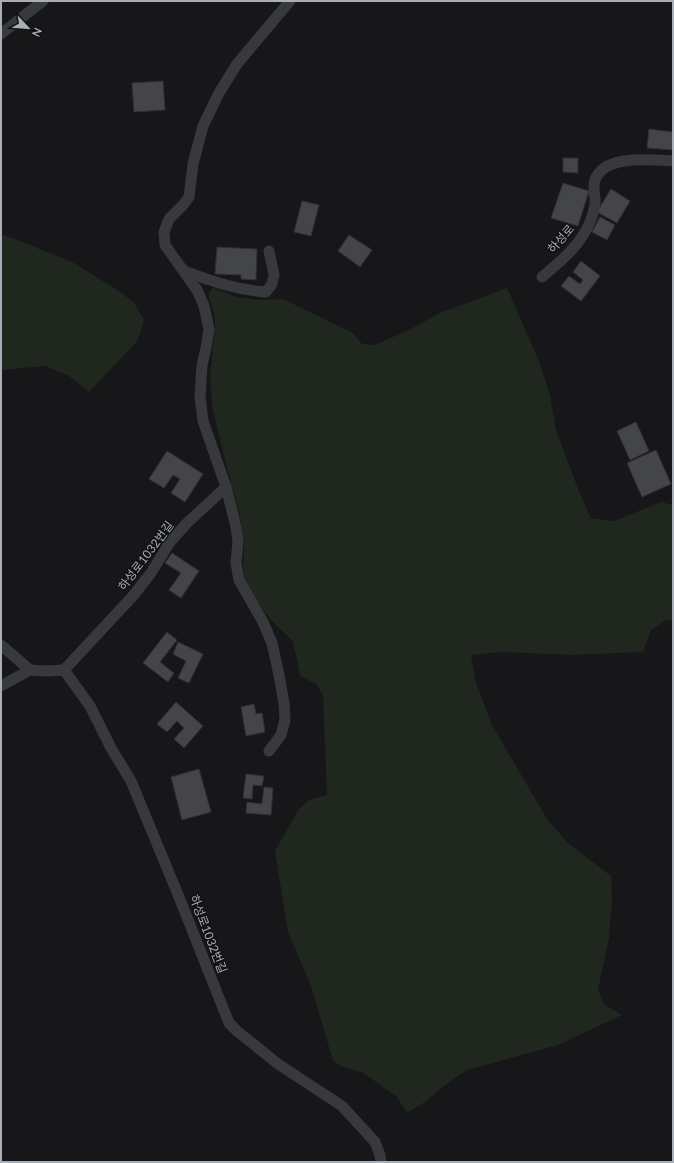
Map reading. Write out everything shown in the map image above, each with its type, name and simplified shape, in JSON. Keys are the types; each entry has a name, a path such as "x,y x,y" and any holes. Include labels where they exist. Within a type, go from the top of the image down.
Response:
{"lane":[{"path":"1,34 43,1"},
{"path":"269,750 281,735 285,720 280,675 272,644 239,580 236,563 238,541 237,534 226,487 203,421 200,397 202,365 209,329 204,306 197,290 165,246 164,232 170,219 189,198 194,164 203,126 219,93 237,64 290,1"},
{"name":"하성로","path":"542,277 566,256 582,239 590,221 595,204 594,180 600,170 610,164 636,159 673,161"},
{"path":"184,272 245,290 266,292 272,284 274,275 269,251"},
{"name":"하성로1032번길","path":"226,487 187,522 170,542 151,573 132,597 64,670 90,706 111,748 131,781 229,1022 237,1031 278,1064 342,1106 375,1142 381,1162"},
{"path":"1,645 30,670 47,672 64,670"},
{"path":"1,686 30,670"}],"shaded area":[{"path":"1,234 74,263 122,293 135,304 144,320 138,340 89,392 69,376 45,366 1,370"},
{"path":"213,288 237,297 261,300 283,299 353,333 362,344 374,345 407,331 440,313 507,288 539,361 550,395 556,430 580,494 591,518 614,521 661,502 673,505 673,620 666,620 651,630 643,652 572,655 502,652 471,655 476,683 492,725 547,819 568,843 611,876 612,899 609,938 598,990 604,1004 622,1015 558,1045 467,1070 445,1085 425,1102 407,1113 397,1097 362,1072 343,1067 333,1061 311,986 288,932 275,851 299,809 309,800 327,795 323,695 316,684 300,676 293,641 270,619 246,586 243,567 244,546 241,521 212,405 210,377 215,326 214,312 209,299 209,292"}],"building":[{"path":"163,81 165,110 134,112 132,83"},
{"path":"649,129 673,132 673,150 647,148"},
{"path":"563,158 578,158 578,173 563,172"},
{"path":"563,183 589,191 578,226 551,218"},
{"path":"611,189 630,201 617,223 597,212"},
{"path":"302,201 319,205 311,236 294,232"},
{"path":"600,217 615,225 607,240 592,232"},
{"path":"349,235 372,250 360,267 338,251"},
{"path":"217,247 257,249 256,280 241,279 241,275 215,274"},
{"path":"581,261 600,276 581,301 561,286 569,276 580,284 583,280 573,272"},
{"path":"636,422 649,451 630,460 617,431"},
{"path":"656,450 671,484 642,497 627,463"},
{"path":"167,451 203,474 185,502 171,493 180,479 173,475 164,488 149,479"},
{"path":"172,553 199,571 181,598 169,590 181,573 165,563"},
{"path":"167,632 177,640 160,662 174,673 168,682 143,663"},
{"path":"178,642 203,654 189,683 178,678 186,661 173,654"},
{"path":"176,702 203,726 184,748 174,739 184,728 177,721 167,732 157,724"},
{"path":"254,704 256,714 262,713 265,732 246,736 241,707"},
{"path":"199,769 211,812 182,820 171,777"},
{"path":"246,774 264,776 262,786 253,785 252,799 243,798"},
{"path":"264,787 273,788 271,815 246,813 247,802 262,804"}]}
